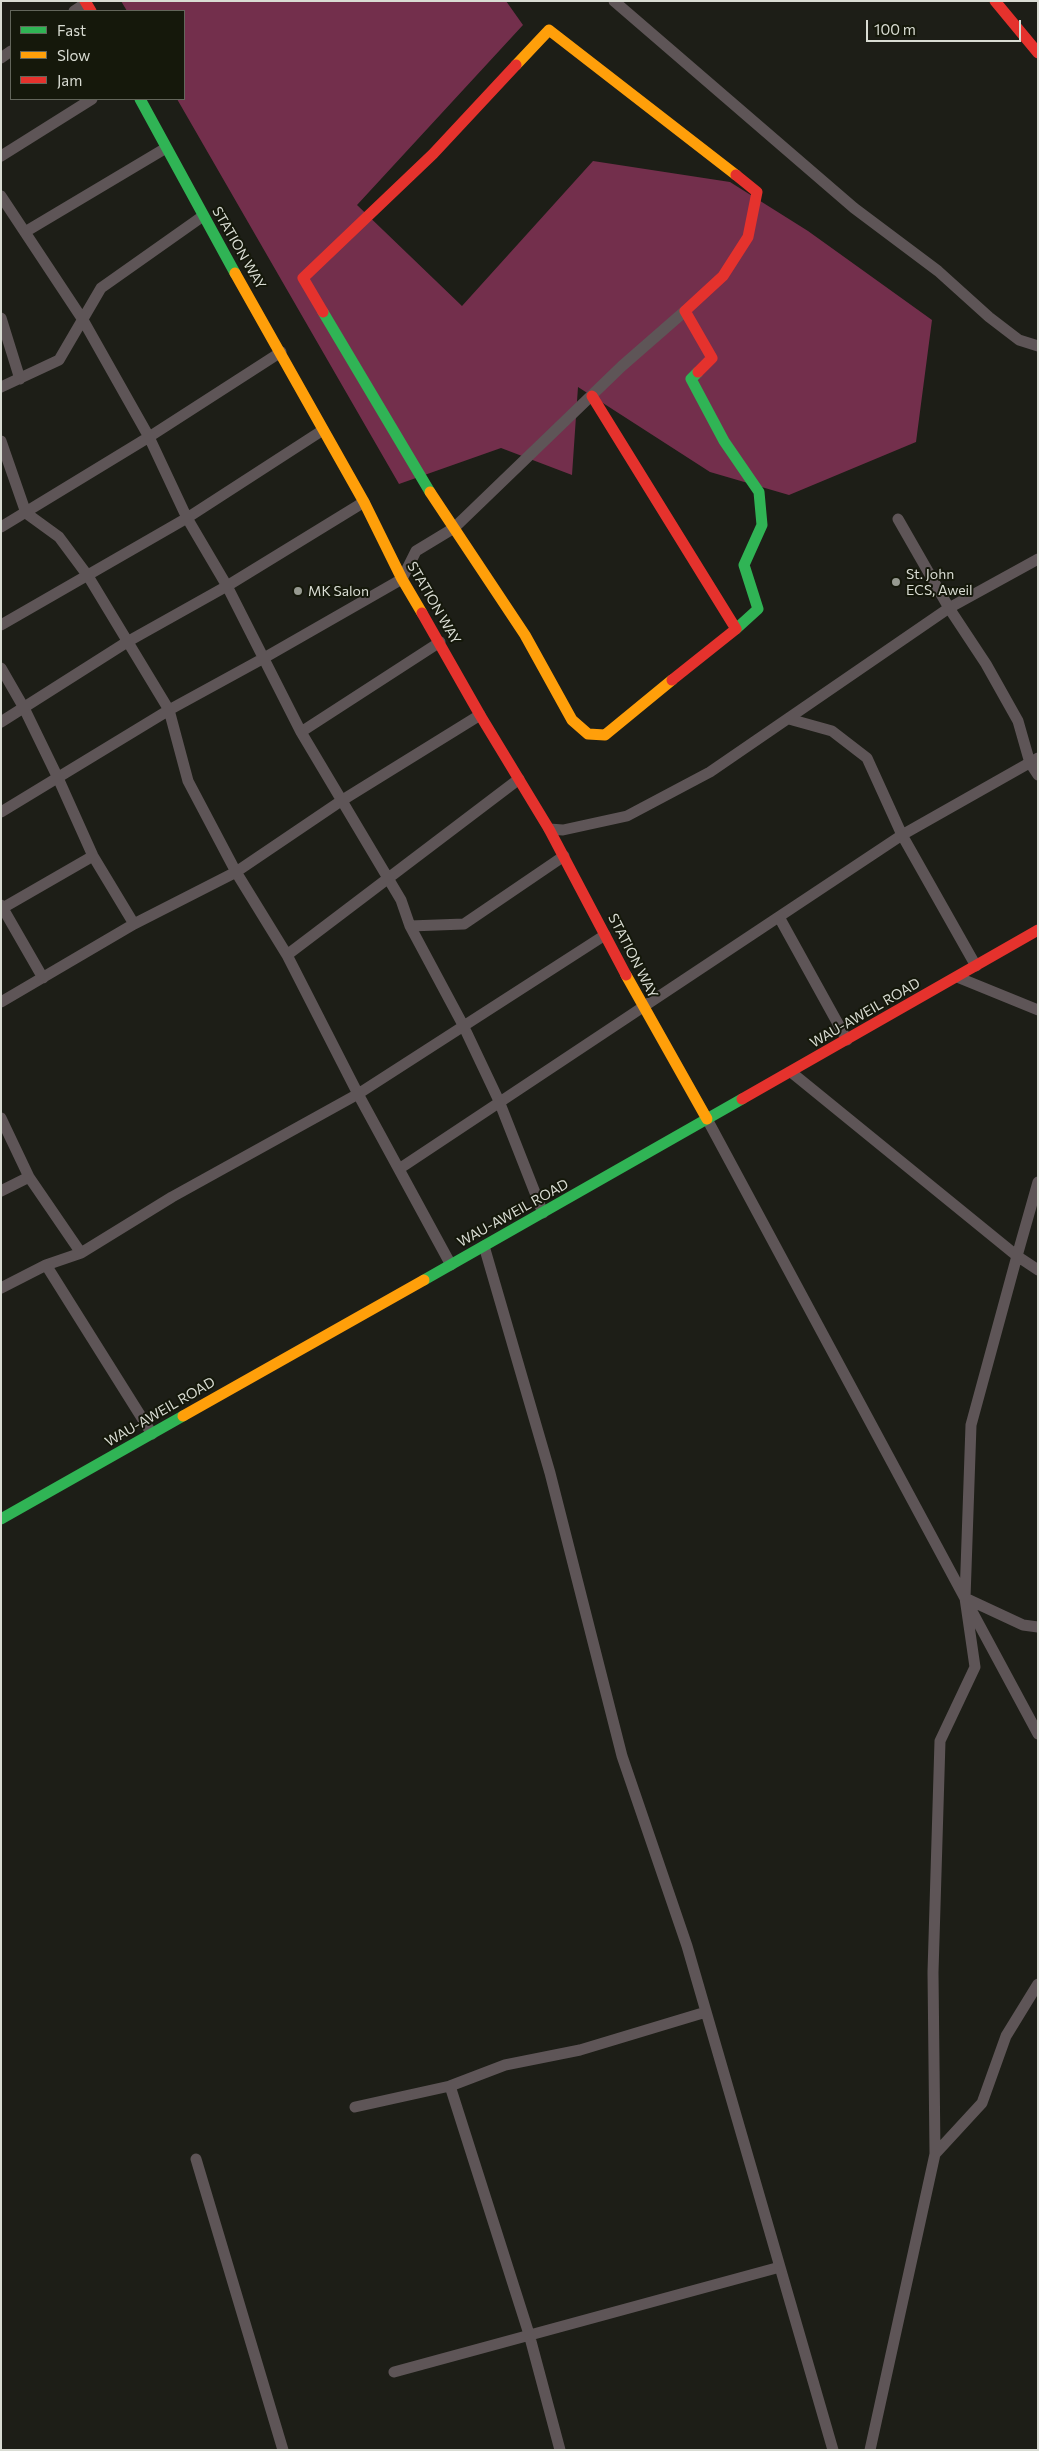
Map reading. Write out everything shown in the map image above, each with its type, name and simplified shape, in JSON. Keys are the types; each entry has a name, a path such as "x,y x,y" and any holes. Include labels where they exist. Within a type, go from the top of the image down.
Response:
{"main road":[{"path":"995,1 1038,53"},
{"path":"549,30 758,192 748,237 724,276 685,312 712,358 691,379 724,441 759,492 762,525 744,565 758,609 606,735 588,734 572,720 525,635 427,488 303,278 433,154 549,30"},
{"name":"STATION WAY","path":"141,100 203,216 364,502 402,579 440,642 480,715 549,829 642,1006 708,1119"},
{"path":"592,396 736,629"},
{"name":"WAU-AWEIL ROAD","path":"1,1519 450,1266 1038,930"}],"street":[{"path":"614,1 854,208 938,271 989,317 1018,340 1038,346"},
{"path":"76,10 88,5"},
{"path":"1,156 90,100"},
{"path":"26,232 166,148"},
{"path":"1,196 83,320 149,437 187,518 227,586 301,732 401,900 410,926 464,1025 499,1102 543,1213"},
{"path":"1,387 59,360 101,288 203,216"},
{"path":"1,812 169,710 402,579 416,552 454,528 592,396 685,312"},
{"path":"1,318 20,379"},
{"path":"1,527 149,437 281,352"},
{"path":"1,625 187,518 323,430"},
{"path":"1,441 26,513 59,537 88,576 169,710 188,781 236,872 287,955 358,1094 450,1266"},
{"path":"1,722 127,642 227,586 364,502"},
{"path":"898,518 949,608 986,664 1018,721 1038,775"},
{"path":"549,829 563,830 627,816 710,772 949,608 1038,559"},
{"path":"301,732 440,642"},
{"path":"1,668 24,708 93,856 134,924"},
{"path":"1,1002 134,924 236,872 341,801 480,715"},
{"path":"789,718 832,731 867,758 902,835 976,966"},
{"path":"399,1169 902,835 1034,761"},
{"path":"287,955 519,779"},
{"path":"43,978 2,907 93,856"},
{"path":"410,926 464,924 564,856"},
{"path":"779,917 847,1040"},
{"path":"1,1288 46,1265 81,1253 172,1197 358,1094 605,935"},
{"path":"957,977 1038,1010"},
{"path":"791,1072 1017,1256 1038,1270"},
{"path":"1,1118 29,1177 81,1253"},
{"path":"708,1119 1038,1734"},
{"path":"1,1190 29,1177"},
{"path":"870,2450 935,2154 933,1972 940,1741 975,1667 965,1598 971,1424 1038,1182"},
{"path":"484,1246 550,1473 622,1756 687,1946 833,2450"},
{"path":"46,1265 152,1434"},
{"path":"965,1598 1023,1625 1038,1628"},
{"path":"935,2154 982,2104 1006,2036 1038,1984"},
{"path":"354,2107 450,2086 505,2065 580,2050 706,2012"},
{"path":"450,2086 528,2334 560,2450"},
{"path":"196,2160 283,2450"},
{"path":"394,2372 780,2267"}],"shaded area":[{"path":"121,1 506,1 523,25 357,205 462,306 593,161 730,182 808,231 932,320 916,442 789,495 710,472 578,387 572,475 501,448 399,484 178,100 185,100 185,10 126,10"}],"traffic: fast":[{"path":"141,100 235,273"},
{"path":"323,312 430,492"},
{"path":"698,372 691,379 724,441 759,492 762,525 744,565 758,609 736,629"},
{"path":"424,1280 742,1099"},
{"path":"1,1519 183,1416"}],"traffic: slow":[{"path":"516,65 549,30 736,175"},
{"path":"235,273 364,502 402,579 422,613"},
{"path":"430,492 525,635 572,720 588,734 605,735 672,680"},
{"path":"626,975 707,1119"},
{"path":"183,1416 424,1280"}],"traffic: jam":[{"path":"85,1 90,10"},
{"path":"995,1 1038,53"},
{"path":"323,312 303,278 433,154 516,65"},
{"path":"698,372 712,358 685,311 723,276 748,237 757,192 736,175"},
{"path":"592,396 736,629 672,680"},
{"path":"422,613 480,715 549,829 626,975"},
{"path":"742,1099 1038,930"}],"place":[{"name":"St. John ECS, Aweil","path":"896,582"},
{"name":"MK Salon","path":"298,591"}]}
